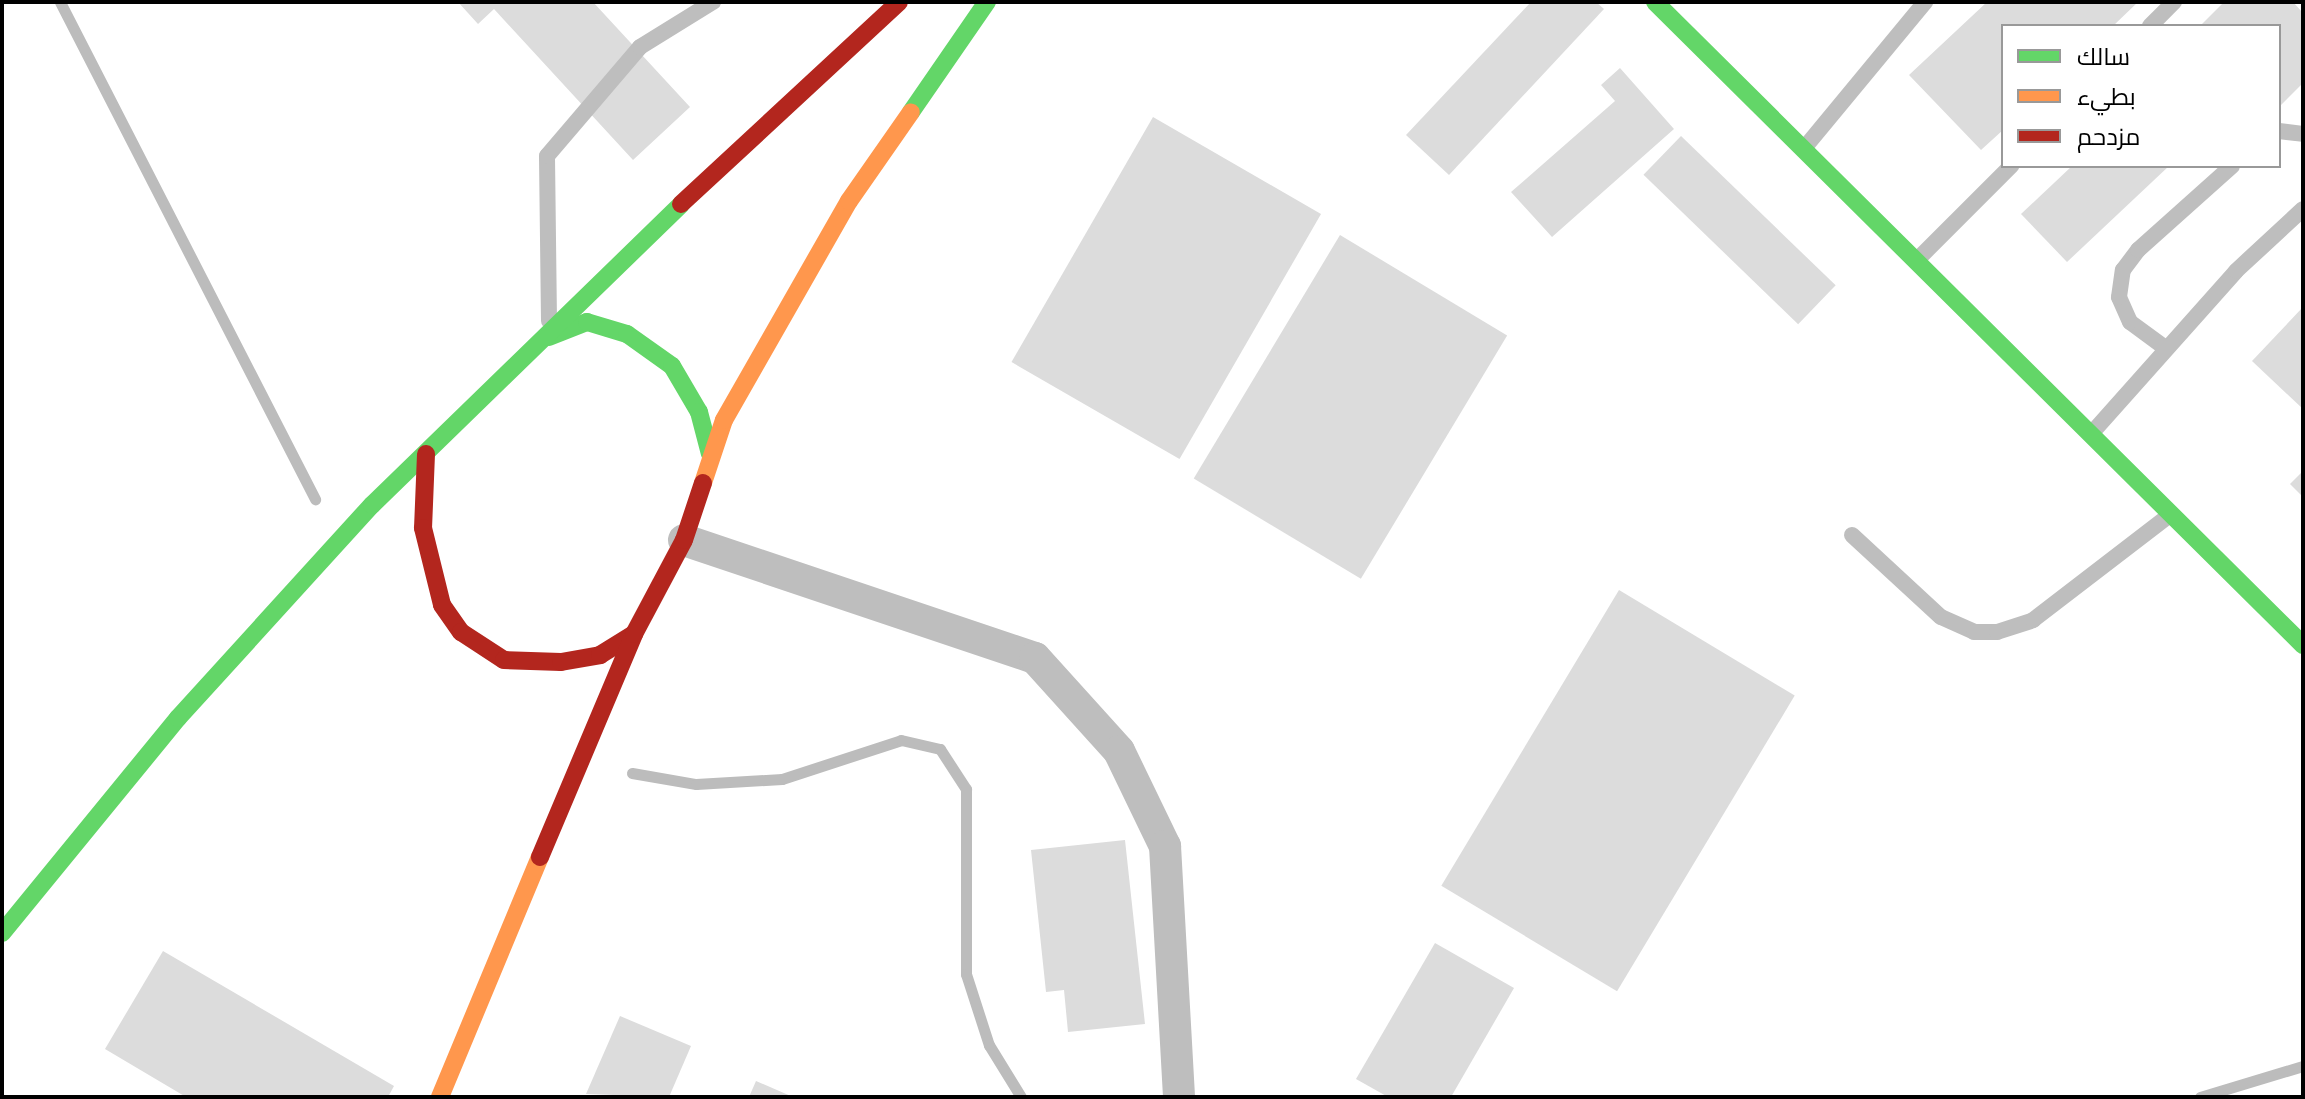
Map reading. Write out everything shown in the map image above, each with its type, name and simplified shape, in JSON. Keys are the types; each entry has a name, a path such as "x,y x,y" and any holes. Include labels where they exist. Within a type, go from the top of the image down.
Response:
{"main road":[{"path":"2,933 178,718 372,505 549,337 745,142 899,2"},
{"path":"440,1097 634,634 684,540 710,454 849,201 987,2"},
{"path":"1655,2 1802,151 1918,259 2303,645"},
{"path":"549,337 587,322 627,334 672,366 699,412 710,454"},
{"path":"426,454 423,528 442,605 461,632 504,660 561,662 600,655 634,634"}],"street":[{"path":"684,540 1035,658 1119,751 1165,846 1179,1097"}],"lane":[{"path":"549,337 547,156 640,47 713,2"},
{"path":"1802,151 1925,2"},
{"path":"2152,24 2174,2"},
{"path":"2281,131 2303,134"},
{"path":"1918,259 2009,168"},
{"path":"2164,347 2130,322 2119,297 2123,270 2138,250 2230,168"},
{"path":"2091,434 2164,347 2303,209"},
{"path":"1852,535 1941,617 1974,632 1997,632 2033,620 2171,514"}],"building":[{"path":"458,2 593,2 690,107 633,160 494,9 478,24"},
{"path":"1531,2 1596,2 1604,9 1449,175 1406,135"},
{"path":"1987,2 2138,2 2115,24 2001,24 2001,132 1981,150 1909,75"},
{"path":"2224,2 2293,2 2303,13 2303,83 2281,105 2281,24 2202,24"},
{"path":"1620,68 1674,129 1552,237 1511,192 1615,101 1601,85"},
{"path":"1153,117 1321,214 1180,459 1012,362"},
{"path":"1681,136 1836,285 1798,324 1643,175"},
{"path":"2070,168 2167,168 2067,262 2021,214"},
{"path":"1340,235 1507,335 1361,579 1194,478"},
{"path":"2303,307 2303,409 2252,361"},
{"path":"2303,471 2303,497 2290,484"},
{"path":"1619,590 1795,696 1617,991 1441,886"},
{"path":"1125,840 1145,1024 1068,1032 1064,990 1046,992 1031,850"},
{"path":"1435,943 1514,988 1451,1097 1388,1097 1356,1079"},
{"path":"163,951 394,1086 388,1097 186,1097 105,1049"},
{"path":"620,1016 691,1046 669,1097 586,1094"},
{"path":"756,1081 793,1097 749,1097"}],"waterway":[{"path":"60,2 315,499"},
{"path":"632,773 696,784 782,779 901,740 940,749 966,789 966,974 989,1045 1021,1097"},
{"path":"2200,1097 2303,1066"}],"traffic: fast":[{"path":"911,112 987,2"},
{"path":"1655,2 2303,645"},
{"path":"2,933 178,718 372,505 681,204"},
{"path":"549,337 587,322 627,334 672,366 699,412 710,454"}],"traffic: slow":[{"path":"703,483 724,420 849,201 911,112"},
{"path":"440,1097 540,857"}],"traffic: jam":[{"path":"681,204 899,2"},
{"path":"426,454 423,528 442,605 461,632 504,660 561,662 600,655 634,634"},
{"path":"540,857 634,634 684,540 703,483"}]}
